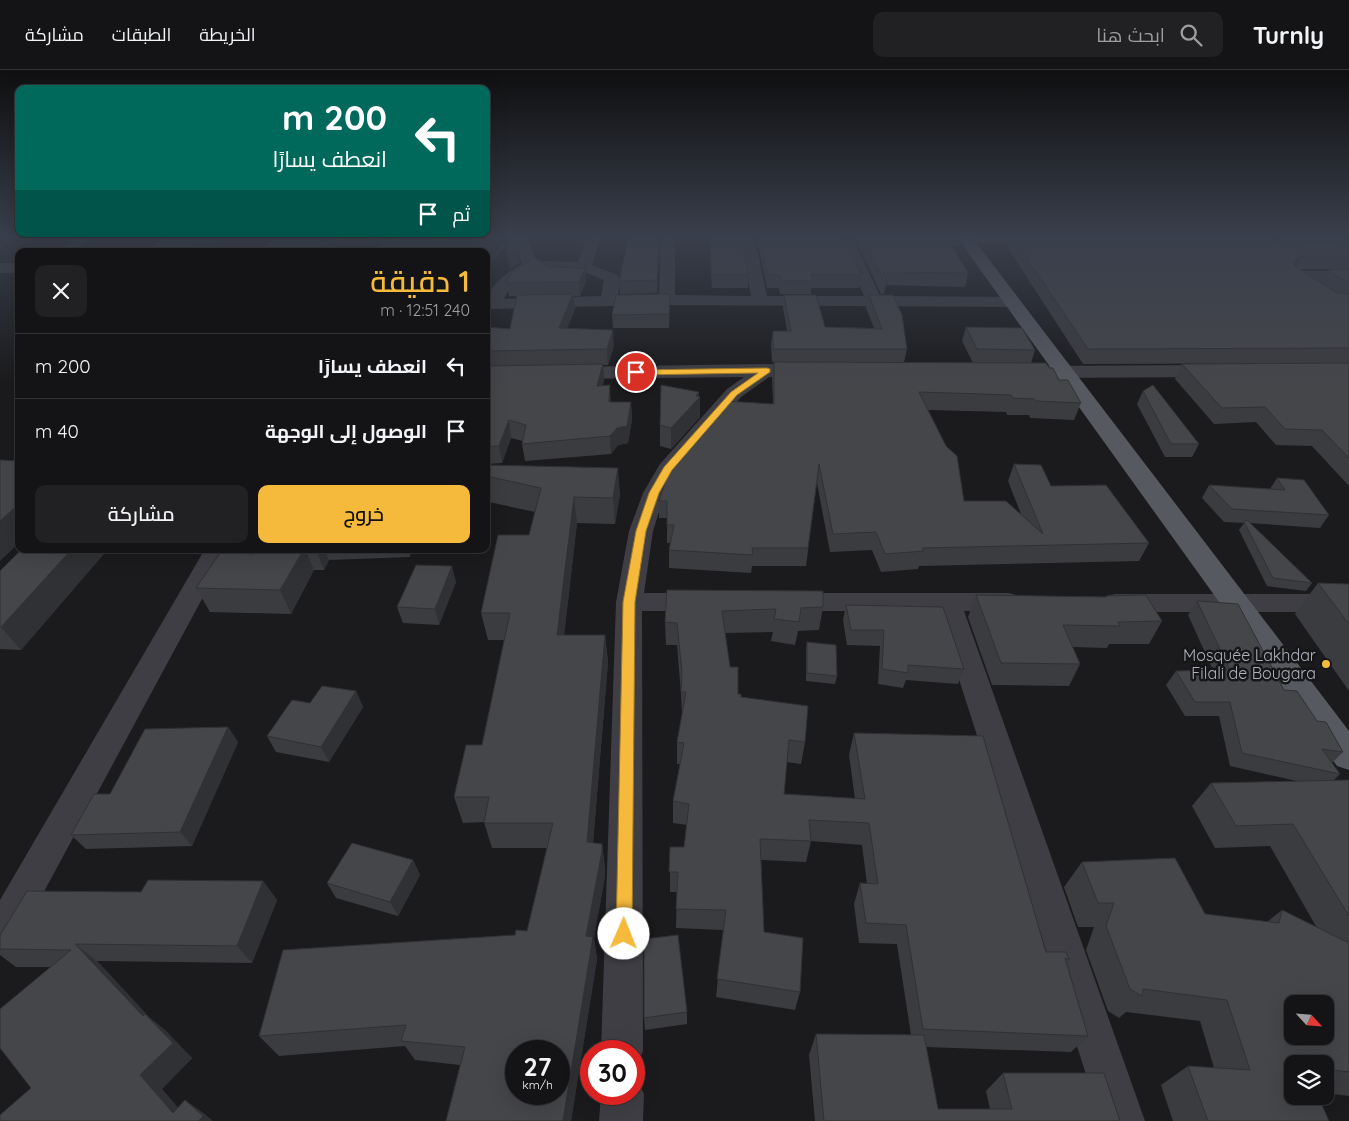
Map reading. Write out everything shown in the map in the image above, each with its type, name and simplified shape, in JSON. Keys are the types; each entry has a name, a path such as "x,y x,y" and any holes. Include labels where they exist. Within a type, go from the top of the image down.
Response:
{"main road":[{"path":"1000,285 1349,756"}],"street":[{"path":"490,304 502,285"},
{"path":"609,300 611,285"},
{"path":"667,285 667,300"},
{"path":"757,285 760,301"},
{"path":"867,285 874,300"},
{"path":"1309,285 1335,302 1349,302"},
{"path":"490,304 609,300 1013,302"},
{"path":"622,1040 629,602 641,531 654,493 668,469 734,394 767,370"},
{"path":"554,374 767,370 827,371"},
{"path":"1026,372 1232,371"},
{"path":"0,936 215,553"},
{"path":"629,602 728,602"},
{"path":"758,602 1037,603"},
{"path":"947,602 1123,1121"},
{"path":"1086,603 1349,603"},
{"path":"622,1105 622,1121"}],"building":[{"path":"1045,285 1324,285 1337,293 1349,294 1349,348 1088,349"},
{"path":"573,294 559,328 613,330 607,349 490,351 490,327 510,329 517,295"},
{"path":"670,294 669,314 612,315 616,295"},
{"path":"784,295 816,295 825,327 882,329 869,295 893,295 902,315 907,349 773,349 773,331 791,331"},
{"path":"966,327 1022,328 1035,350 977,349"},
{"path":"774,362 1046,363 1049,368 1053,368 1059,380 1068,380 1081,403 1036,401 1034,399 1013,398 1011,395 919,392 946,446 957,456 964,501 1006,501 1043,534 1014,464 1041,465 1051,486 1106,485 1149,543 922,548 924,551 885,554 876,532 833,534 819,464 808,548 752,548 753,555 669,550 674,525 667,525 667,501 659,501 667,476 669,476 679,456 726,401 774,404"},
{"path":"1349,363 1349,458 1322,430 1285,429 1265,407 1222,408 1182,364"},
{"path":"603,364 597,386 610,385 609,402 631,402 627,426 617,428 610,436 522,444 526,425 509,420 499,446 490,447 490,366"},
{"path":"661,385 699,392 696,396 700,397 671,428 660,425"},
{"path":"1153,385 1199,444 1171,444 1143,391"},
{"path":"0,460 15,461 15,508 0,521"},
{"path":"490,465 618,468 613,498 574,497 557,635 605,635 587,842 602,844 586,936 593,937 570,1078 570,1040 505,1040 505,1105 566,1105 563,1121 446,1121 465,1047 401,1041 406,1025 259,1036 283,950 515,935 516,930 527,931 553,823 484,823 489,797 454,797 466,745 482,745 510,613 481,613 498,535 529,535 541,488 490,477"},
{"path":"1277,478 1304,480 1329,515 1232,509 1209,485 1285,490"},
{"path":"1247,520 1312,583 1273,578 1244,522"},
{"path":"18,553 68,553 1,627 0,571"},
{"path":"220,553 302,553 280,590 196,588"},
{"path":"416,565 452,566 435,609 397,607"},
{"path":"1318,583 1349,584 1349,624"},
{"path":"667,590 823,591 823,607 801,608 799,622 774,619 776,609 722,611 730,667 738,667 738,694 741,694 741,697 808,706 805,742 789,740 784,794 865,799 854,733 983,736 1046,952 1066,952 1069,960 1065,958 1088,1036 923,1029 906,925 866,923 860,883 878,884 869,823 809,820 811,841 760,839 764,932 803,938 800,992 717,979 726,910 676,909 678,872 669,872 670,847 684,847 689,804 673,801 684,743 677,742 686,692 681,692 682,672 677,623 665,622"},
{"path":"976,595 1107,597 1146,595 1162,621 1118,622 1120,626 1063,625 1080,664 1001,663"},
{"path":"1197,601 1238,604 1284,690 1297,691 1317,721 1326,722 1343,752 1322,749 1340,774 1242,753 1230,702 1195,702 1176,671 1230,670"},
{"path":"846,605 943,607 964,669 908,665 908,673 882,669 884,630 851,630"},
{"path":"807,642 836,645 837,676 807,673"},
{"path":"322,686 356,691 321,747 267,736 292,700 310,703"},
{"path":"228,727 180,832 71,835 94,794 110,794 145,729"},
{"path":"1349,780 1349,916 1293,824 1236,826 1211,783"},
{"path":"352,843 413,860 390,902 327,883"},
{"path":"1175,858 1205,914 1279,923 1282,910 1349,943 1349,1072 1334,1070 1334,1055 1284,1055 1284,1105 1322,1105 1329,1121 1208,1121 1188,1066 1250,1070 1227,1000 1143,989 1142,996 1130,989 1106,926 1114,903 1098,903 1082,862"},
{"path":"148,880 263,881 237,946 75,944 143,1016 145,1014 173,1043 140,1075 173,1113 185,1100 203,1116 199,1121 0,1121 0,1115 31,1088 0,1048 0,1009 71,950 0,949 0,935 27,891 141,892"},
{"path":"678,935 687,1012 644,1018 644,939"},
{"path":"816,1034 924,1035 938,1109 1012,1109 1003,1073 1104,1073 1120,1121 824,1121"}],"place":[{"name":"Mosquée Lakhdar Filali de Bougara","path":"1326,664"}],"route":[{"path":"624,934 629,602 641,531 654,493 668,469 734,394 767,370 636,372"}]}
